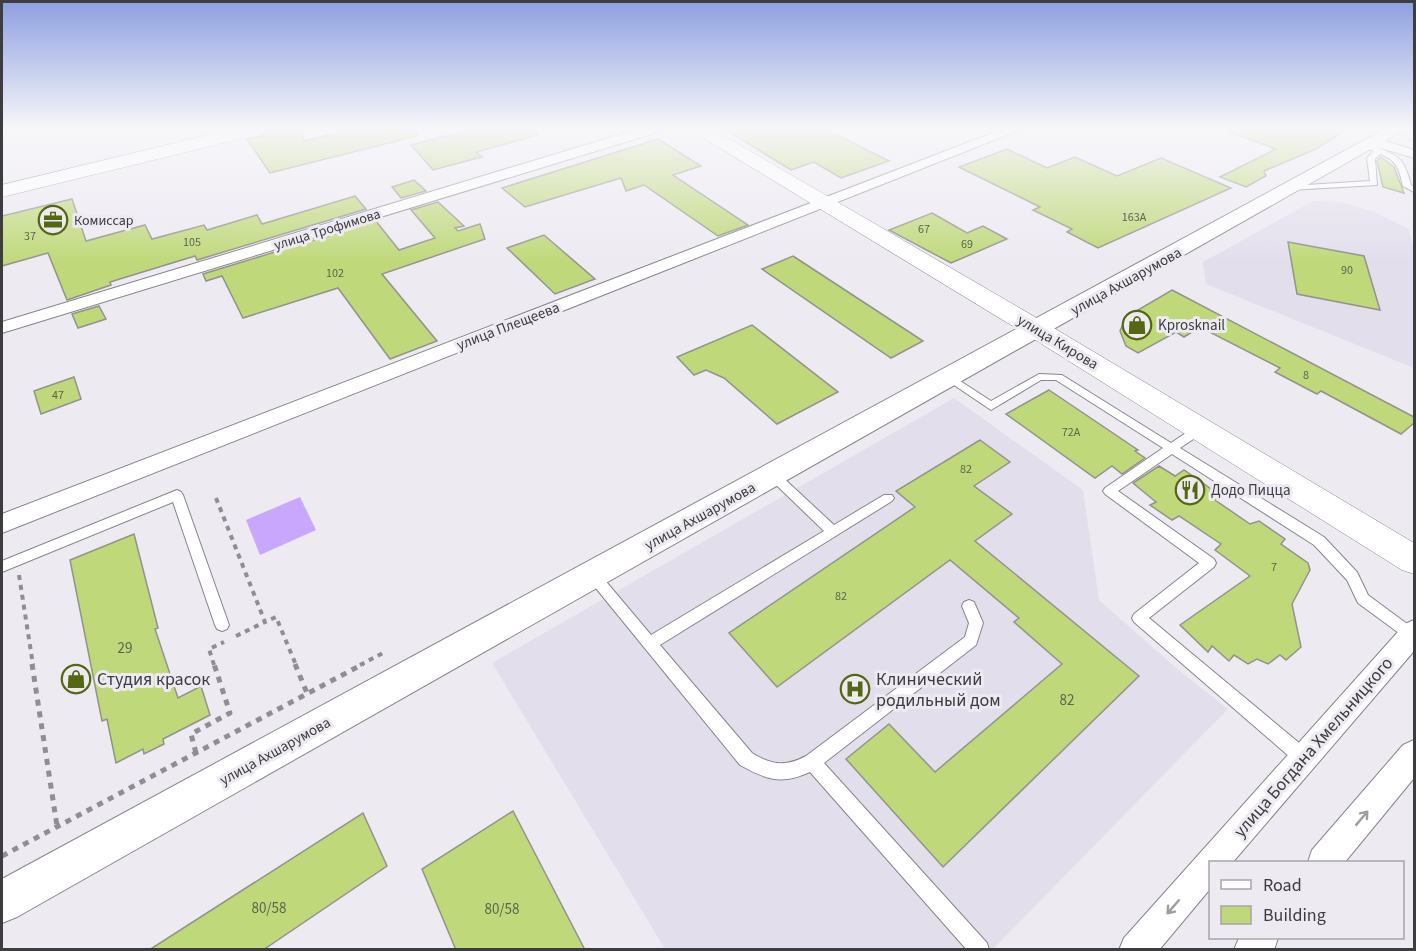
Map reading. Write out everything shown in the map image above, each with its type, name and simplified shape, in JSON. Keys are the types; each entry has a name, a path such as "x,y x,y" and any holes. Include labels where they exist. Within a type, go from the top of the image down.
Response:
{"main road":[{"path":"2,191 74,173"},
{"name":"улица Кирова","path":"774,173 1038,330 1414,560"}],"street":[{"name":"улица Трофимова","path":"2,328 507,173"},
{"name":"улица Плещеева","path":"2,524 901,173"},
{"name":"улица Ахшарумова","path":"2,902 1320,173"},
{"name":"улица Богдана Хмельницкого","path":"1213,861 1413,633"},
{"path":"1325,861 1414,755"},
{"name":"улица Богдана Хмельницкого","path":"1136,950 1209,865"}],"lane":[{"path":"1403,173 1407,186 1414,189"},
{"path":"950,379 991,406 1039,377 1058,377 1319,541 1352,576 1364,599 1413,633"},
{"path":"1200,429 1109,491 1209,563 1139,618 1304,758"},
{"path":"774,476 832,531"},
{"path":"2,567 177,495 222,625"},
{"path":"650,644 888,498"},
{"path":"593,576 746,759 765,771 781,773 798,770 812,762 971,641 976,623 969,606"},
{"path":"812,762 980,950"}],"path":[{"path":"216,498 265,622"},
{"path":"17,561 57,826"},
{"path":"196,753 191,734 230,713 209,649 276,617 307,693"},
{"path":"2,856 382,653"}],"shaded area":[{"path":"1313,201 1342,202 1377,213 1409,229 1414,251 1414,368 1206,284 1203,262"},
{"name":"Клинический родильный дом","path":"954,398 1083,490 1099,600 1176,668 1228,709 993,949 665,949 492,663"},
{"path":"300,497 316,530 260,555 246,520"}],"building":[{"path":"549,173 678,173 673,175 748,225 718,236 644,185 626,191 621,178 525,207 502,188"},
{"path":"833,173 854,173 841,178"},
{"path":"972,173 1111,173 1117,176 1123,173 1197,173 1231,188 1098,248 1067,232 1072,229 1033,210 1040,207"},
{"path":"1227,173 1265,173 1266,176 1246,187 1220,177"},
{"path":"1380,173 1396,173 1404,193 1383,187"},
{"path":"414,180 426,191 401,198 392,187"},
{"path":"355,196 366,209 197,260 195,256 110,282 111,285 67,300 48,253 2,266 2,216 72,199 86,241 145,225 152,239 204,225 207,230 257,215 262,224"},
{"path":"438,202 464,226 455,228 458,231 480,224 485,239 382,274 437,341 390,359 338,288 243,318 222,276 206,281 203,274 376,221 399,250 435,238 411,210"},
{"path":"932,213 967,233 983,226 1007,239 951,263 889,230"},
{"path":"544,235 595,279 555,294 507,248"},
{"path":"1288,242 1364,256 1380,310 1297,294"},
{"path":"793,256 923,341 891,358 762,269"},
{"path":"1172,290 1414,417 1414,423 1401,434 1321,391 1317,394 1275,372 1280,368 1200,327 1184,337 1176,332 1138,353 1126,346 1120,331 1126,317"},
{"path":"99,306 106,319 78,328 72,314"},
{"path":"752,325 838,392 777,424 724,378 706,370 694,375 677,357"},
{"path":"74,377 81,399 41,414 34,391"},
{"path":"1049,390 1138,450 1135,451 1145,458 1122,474 1112,466 1095,478 1006,414"},
{"path":"980,440 1010,462 974,486 1012,514 975,541 1139,676 943,867 846,759 889,724 935,772 1062,664 1014,622 1019,618 950,560 777,687 729,633 915,507 896,491"},
{"path":"1159,466 1175,476 1184,470 1221,496 1215,500 1250,524 1259,521 1285,539 1281,544 1308,563 1310,570 1292,604 1301,647 1286,660 1280,655 1268,664 1257,659 1248,664 1234,655 1229,661 1212,646 1208,652 1180,625 1250,576 1215,550 1221,544 1179,516 1172,520 1150,505 1156,502 1133,483"},
{"path":"134,534 158,628 155,629 178,698 201,686 210,715 163,739 164,744 144,754 143,749 116,763 107,719 102,721 70,560"},
{"path":"513,811 585,950 456,950 422,869"},
{"path":"363,813 387,866 263,950 149,950"}],"place":[{"name":"Комиссар","path":"53,220"},
{"name":"Kprosknail","path":"1137,325"},
{"name":"Додо Пицца","path":"1190,490"},
{"name":"Студия красок","path":"76,679"},
{"name":"Клинический родильный дом","path":"855,689"}]}
